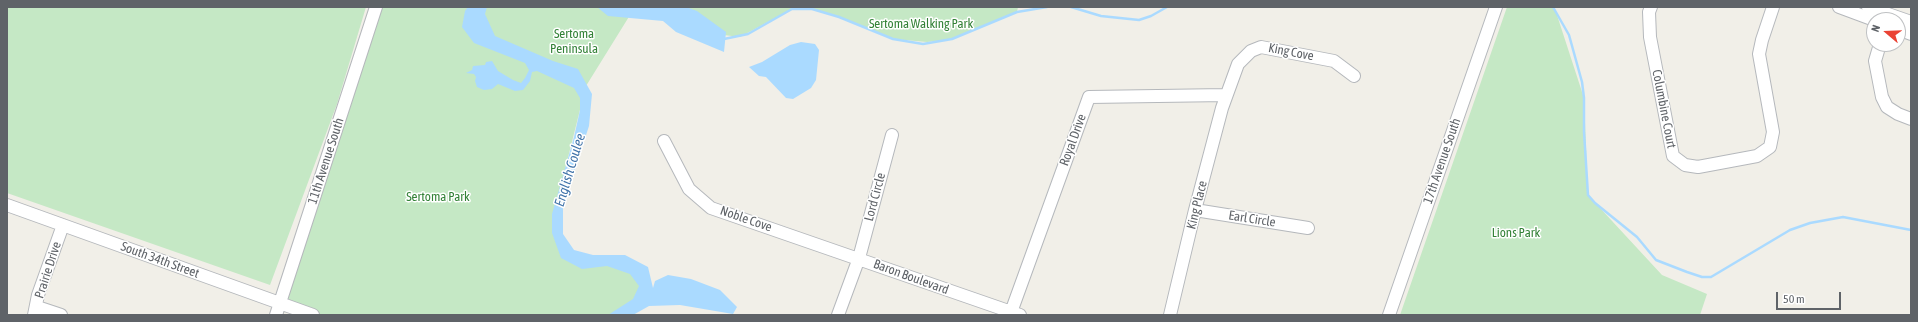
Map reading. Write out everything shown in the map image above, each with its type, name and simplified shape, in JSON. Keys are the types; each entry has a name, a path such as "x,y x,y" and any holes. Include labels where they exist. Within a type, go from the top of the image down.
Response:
{"street":[{"name":"11th Avenue South","path":"278,309 376,7"},
{"name":"17th Avenue South","path":"1389,315 1496,7"},
{"name":"Columbine Court","path":"1651,7 1649,12 1650,37 1673,156 1685,165 1698,167 1758,156 1770,147 1773,132 1759,54 1773,7"},
{"path":"1839,7 1866,17"},
{"path":"1868,7 1878,12"},
{"name":"King Cove","path":"1226,95 1238,64 1251,51 1261,47 1334,61 1354,76"},
{"path":"1878,52 1876,61 1882,97 1887,107 1898,114 1911,119"},
{"name":"King Place","path":"1170,315 1195,210 1226,95"},
{"name":"Royal Drive","path":"1013,314 1089,97 1226,95"},
{"name":"Lord Circle","path":"859,258 892,135"},
{"name":"Noble Cove","path":"664,141 689,189 711,208 859,258"},
{"name":"South 34th Street","path":"7,205 63,225 278,309 313,315"},
{"name":"Earl Circle","path":"1195,210 1308,228"},
{"name":"Prairie Drive","path":"36,311 38,295 63,225"},
{"name":"Baron Boulevard","path":"838,315 859,258 1013,314"},
{"path":"36,311 61,315"}],"green space":[{"path":"7,7 366,7 337,104 270,285 7,193"},
{"name":"Sertoma Park","path":"376,7 635,7 586,86 556,205 566,252 642,269 648,295 615,315 313,315 280,304"},
{"name":"Sertoma Walking Park","path":"659,7 1018,7 1017,12 948,40 927,42 893,39 839,17 812,9 792,9 740,37 691,31"},
{"name":"Lions Park","path":"1507,7 1552,7 1555,9 1584,98 1588,195 1662,275 1707,294 1700,315 1400,315"}],"water":[{"name":"English Coulee","path":"468,7 487,7 485,14 495,36 553,61 578,69 592,94 589,126 563,205 563,234 574,250 593,255 625,255 648,267 653,288 655,281 668,275 691,279 720,290 737,307 733,314 680,305 649,306 633,315 608,315 633,299 639,286 630,274 607,266 582,269 561,258 552,233 552,214 574,137 580,110 580,98 574,88 537,71 532,72 530,81 523,90 515,91 498,84 492,89 484,90 477,87 475,81 476,77 474,74 466,73 472,70 473,66 485,65 486,62 492,61 498,71 521,83 529,70 525,63 474,43 462,27 465,11"},
{"path":"597,7 686,7 697,11 726,32 724,52 676,32 663,21 608,16"},
{"path":"801,42 815,44 819,50 816,80 811,88 793,99 786,98 766,77 759,76 749,67 762,62 790,45"}],"waterway":[{"path":"724,39 748,34 792,9 812,9 839,17 893,39 923,44 952,39 1017,12 1047,7"},
{"path":"1071,7 1101,16 1139,20 1151,16 1167,7"},
{"path":"1553,7 1569,35 1582,82 1588,195 1595,203 1637,237 1656,260 1702,277 1711,277 1790,230 1810,223 1843,217 1911,230"}],"park label":[{"name":"Sertoma Peninsula","path":"574,42"}]}
